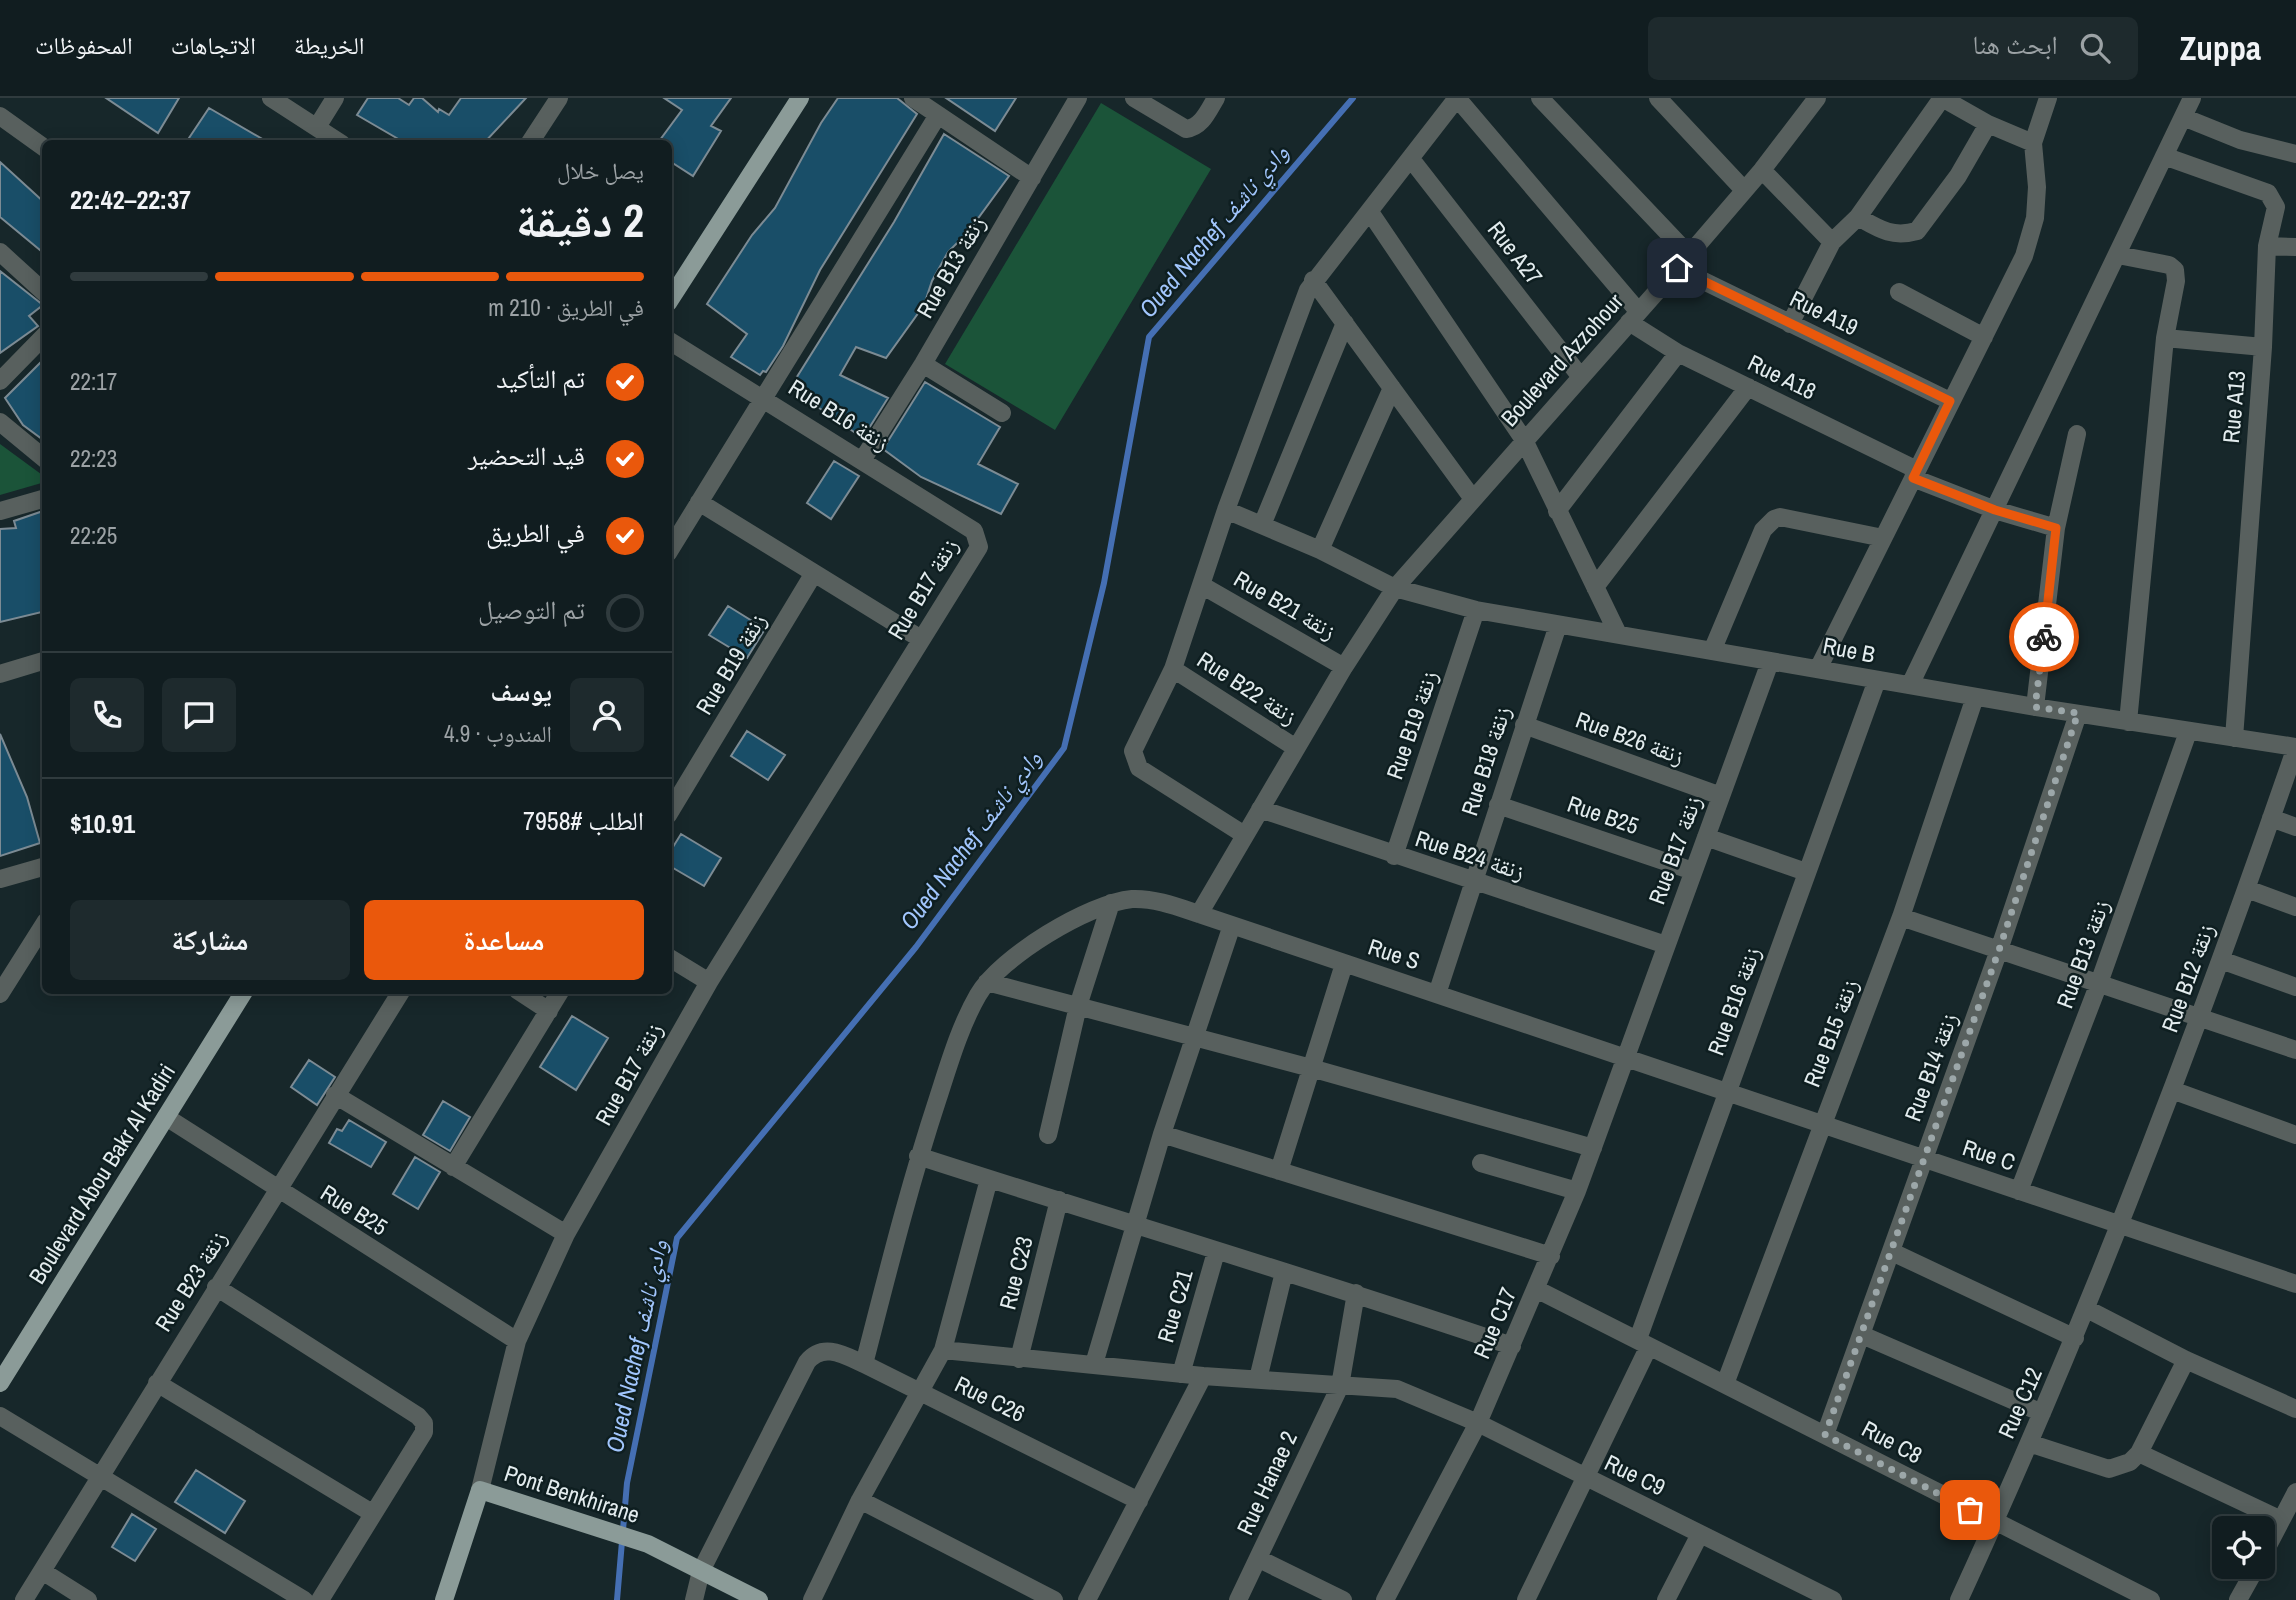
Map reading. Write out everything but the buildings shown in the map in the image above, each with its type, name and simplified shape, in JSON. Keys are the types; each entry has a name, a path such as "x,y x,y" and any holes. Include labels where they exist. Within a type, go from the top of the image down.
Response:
{"main road":[{"path":"672,297 800,98"},
{"name":"Boulevard Abou Bakr Al Kadiri","path":"0,1383 243,994"},
{"name":"Pont Benkhirane","path":"480,1490 648,1544 760,1600"},
{"name":"Rue B17 زنقة","path":"444,1600 480,1490"}],"street":[{"path":"271,98 336,140"},
{"path":"317,127 335,98"},
{"path":"533,140 559,98"},
{"path":"912,98 1032,178"},
{"name":"Rue B13 زنقة","path":"863,458 923,364 1078,98"},
{"path":"1134,98 1186,129 1195,128 1201,122 1216,98"},
{"path":"1243,834 1139,768 1133,751 1172,669 1203,586 1226,510 1313,280 1412,159 1457,98"},
{"name":"Rue A18","path":"1457,98 1634,317 1678,353 1915,474 1995,510 2056,528"},
{"path":"1540,98 1683,262"},
{"path":"1658,98 1744,190"},
{"name":"Boulevard Azzohour","path":"1199,914 1243,834 1343,667 1395,588 1683,262 1762,170 1817,98"},
{"path":"1790,324 1832,242 1858,217 1942,98 1988,124 2033,143"},
{"path":"1818,669 1950,401 2013,282 2031,237 2037,187 2033,143 2048,98"},
{"path":"1910,685 2192,98"},
{"path":"672,546 938,115"},
{"path":"0,116 42,146"},
{"path":"2183,117 2240,140 2296,155"},
{"path":"1858,217 1885,233 1897,235 1917,231 1958,176 1988,124"},
{"name":"Rue A13","path":"2164,156 2272,196 2276,207 2267,246 2263,347 2234,738"},
{"name":"Rue A27","path":"1412,159 1580,376"},
{"path":"1762,170 1832,242"},
{"path":"1370,212 1524,440 1618,634"},
{"path":"2267,246 2296,247"},
{"path":"0,252 42,290"},
{"path":"2118,255 2169,265 2175,270 2176,281 2165,338 2127,722"},
{"name":"Rue A19","path":"1683,262 1790,324 1950,401"},
{"path":"1313,280 1473,499"},
{"path":"1899,292 1984,337"},
{"path":"1262,525 1345,323"},
{"path":"0,381 42,338"},
{"path":"2165,338 2263,347"},
{"name":"Rue B16 زنقة","path":"672,342 863,458 974,531 978,538"},
{"path":"1557,511 1678,353"},
{"path":"923,364 1002,413"},
{"path":"1595,587 1748,387"},
{"path":"1320,550 1392,388"},
{"path":"0,422 42,457"},
{"path":"2035,707 2056,528 2077,434"},
{"path":"0,511 42,499"},
{"path":"699,502 921,639"},
{"name":"Rue B","path":"1226,510 1320,550 1395,588 1476,610 1975,697 2296,747"},
{"path":"1712,651 1763,530 1774,519 1780,517 1883,538"},
{"name":"Rue B17 زنقة","path":"480,1490 517,1341 566,1234 709,982 979,547 978,538"},
{"name":"Rue B19 زنقة","path":"672,809 814,573"},
{"name":"Rue B21 زنقة","path":"1203,586 1343,667"},
{"name":"Rue B19 زنقة","path":"1394,856 1476,610"},
{"name":"Rue B18 زنقة","path":"1437,994 1558,625"},
{"path":"0,674 42,661"},
{"name":"Rue B17 زنقة","path":"1628,1057 1666,945 1770,662"},
{"name":"Rue B22 زنقة","path":"1172,669 1296,748"},
{"name":"Rue B16 زنقة","path":"1526,1600 1585,1477 1644,1343 1729,1090 1877,680"},
{"name":"Rue B15 زنقة","path":"1725,1384 1901,917 1975,697"},
{"name":"Rue B14 زنقة","path":"1825,1435 1999,950 2078,713"},
{"name":"Rue B26 زنقة","path":"1524,725 1721,796"},
{"name":"Rue B13 زنقة","path":"2019,1191 2099,983 2188,732"},
{"name":"Rue B12 زنقة","path":"2122,1225 2247,889 2296,747"},
{"name":"Rue B25","path":"1498,805 1693,871"},
{"name":"Rue B24 زنقة","path":"1260,808 1394,856 1666,945"},
{"path":"2272,818 2296,827"},
{"path":"1706,837 1806,872"},
{"path":"1,876 42,867"},
{"path":"2247,889 2296,907"},
{"name":"Rue S","path":"1111,903 1144,900 1199,914 1628,1057"},
{"path":"864,1364 918,1156 951,1057 971,1010 987,982 1013,955 1111,903"},
{"path":"1048,1135 1078,1006 1111,903"},
{"path":"1901,917 2296,1050"},
{"path":"1094,1364 1162,1134 1232,925"},
{"path":"0,993 42,927"},
{"path":"672,959 709,982"},
{"path":"2221,960 2296,986"},
{"path":"1279,1171 1344,964"},
{"path":"987,982 1311,1068 1593,1148"},
{"name":"Rue B23 زنقة","path":"24,1600 399,994"},
{"path":"523,994 549,1011"},
{"path":"453,1167 559,994"},
{"name":"Rue C","path":"1628,1057 2296,1284"},
{"name":"Rue C17","path":"1385,1600 1478,1423 1577,1191 1628,1057"},
{"path":"2172,1090 2296,1135"},
{"path":"335,1095 566,1234"},
{"name":"Rue B25","path":"166,1117 276,1190 517,1341"},
{"path":"1162,1134 1550,1256"},
{"path":"918,1156 1216,1252 1356,1293 1512,1346"},
{"path":"1481,1163 1577,1191"},
{"path":"812,1600 860,1500 943,1350 989,1179"},
{"name":"Rue C23","path":"1019,1359 1059,1200"},
{"name":"Rue C12","path":"1959,1600 2122,1225"},
{"name":"Rue C21","path":"1181,1374 1216,1252"},
{"path":"1892,1252 2075,1338"},
{"path":"1258,1379 1284,1272"},
{"path":"216,1287 418,1416 424,1423 424,1432 320,1600"},
{"name":"Rue C8","path":"1536,1289 1994,1523 2151,1600"},
{"name":"Rue Hanae 2","path":"1238,1600 1340,1386 1356,1293"},
{"path":"2087,1308 2186,1360 2296,1409"},
{"path":"1862,1335 2042,1413"},
{"name":"Rue C9","path":"943,1350 1203,1376 1398,1389 1478,1423 1700,1534 1803,1593 1833,1600"},
{"name":"Rue C26","path":"701,1571 807,1362 817,1353 836,1351 1139,1501"},
{"path":"2029,1443 2109,1469 2130,1462 2139,1453 2186,1360"},
{"path":"1087,1600 1203,1376"},
{"path":"157,1383 372,1513"},
{"path":"0,1416 99,1479 304,1600"},
{"path":"2139,1453 2281,1520"},
{"path":"2275,1532 2296,1492"},
{"path":"860,1500 1054,1600"},
{"path":"1666,1600 1700,1534"},
{"path":"1259,1559 1343,1600"},
{"path":"694,1600 701,1571"},
{"path":"42,1572 88,1600"},
{"path":"2238,1600 2250,1579"}],"green space":[{"path":"1101,103 1211,169 1055,430 945,364"},
{"path":"0,444 42,475 42,483 0,495"}],"waterway":[{"name":"Oued Nachef وادي ناشف","path":"617,1600 627,1483 677,1238 916,947 1064,748 1104,583 1149,337 1353,98"}],"way so far":[{"path":"1970,1510 1825,1435 1999,950 2078,713 2035,707 2044,637"}],"route":[{"path":"1677,268 1950,401 1913,478 1995,510 2056,528 2044,637"}]}
